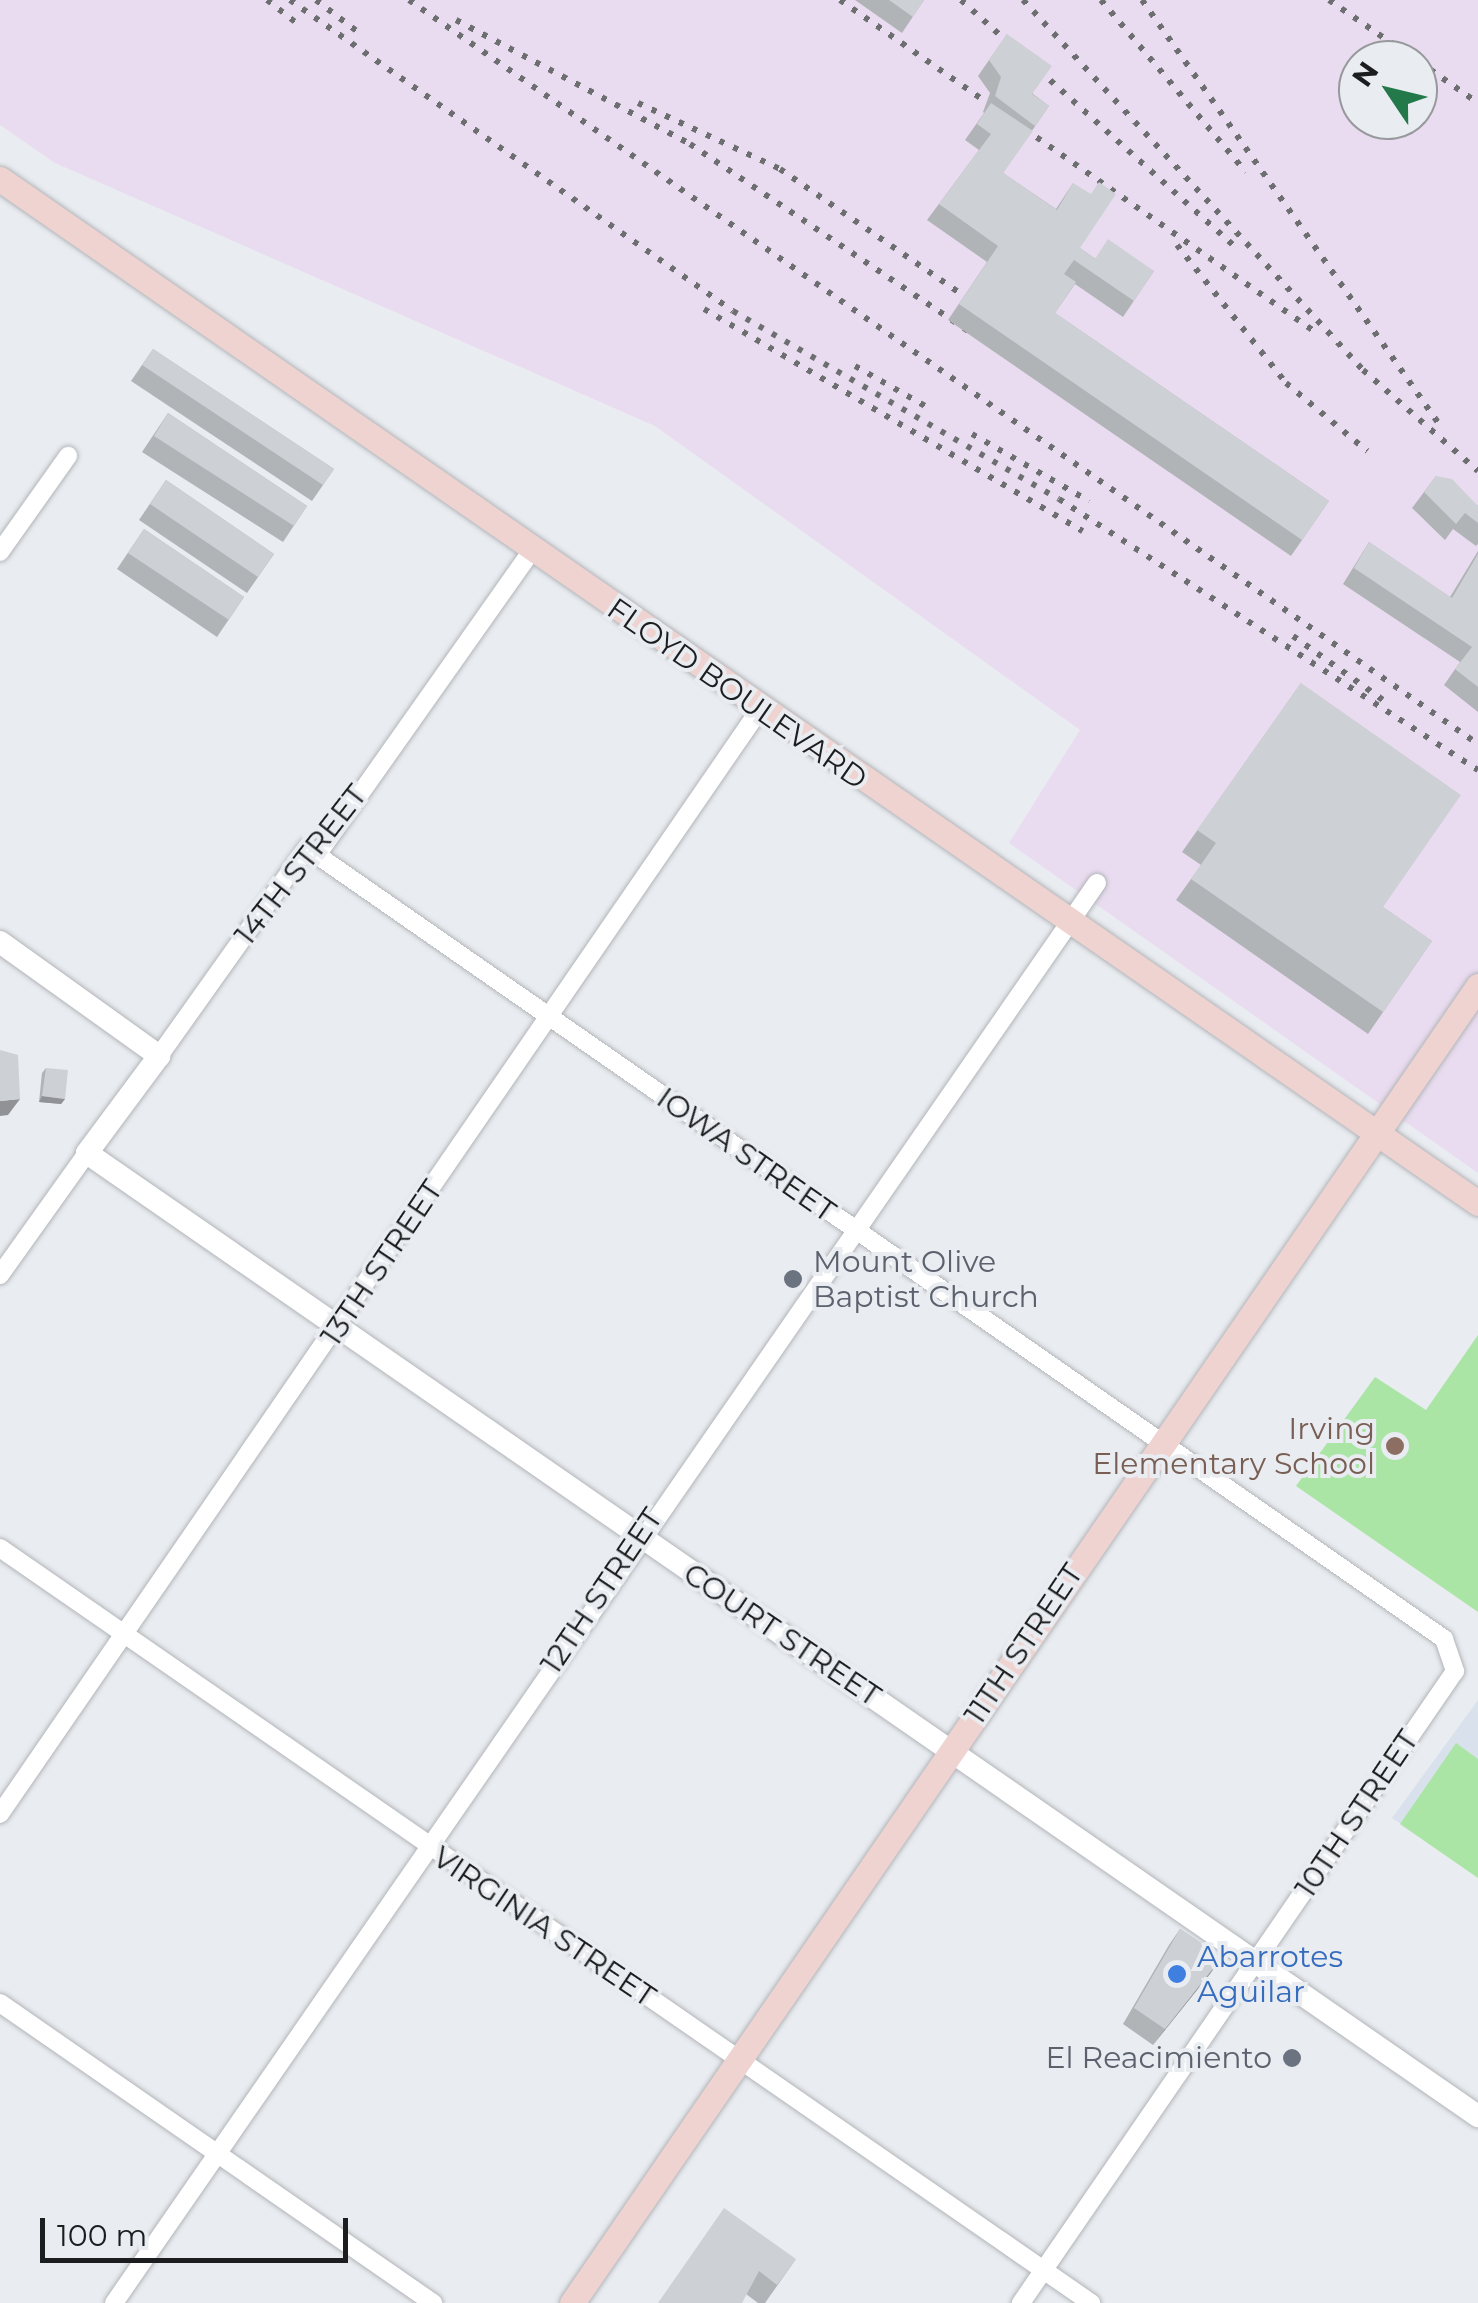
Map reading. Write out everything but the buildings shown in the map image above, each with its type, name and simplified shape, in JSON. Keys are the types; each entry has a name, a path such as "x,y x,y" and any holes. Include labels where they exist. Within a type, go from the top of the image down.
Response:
{"main road":[{"name":"FLOYD BOULEVARD","path":"0,179 531,552 1478,1203"},
{"name":"11TH STREET","path":"572,2303 1162,1440 1478,986"}],"street":[{"path":"0,552 68,456"},
{"name":"14TH STREET","path":"0,1275 307,848 316,855 531,552"},
{"name":"13TH STREET","path":"0,1814 337,1330 760,709"},
{"name":"IOWA STREET","path":"316,855 1444,1639 1455,1672"},
{"name":"12TH STREET","path":"114,2303 638,1537 1097,883"},
{"path":"0,942 158,1056"},
{"name":"COURT STREET","path":"87,1153 337,1330 953,1750 1478,2116"},
{"name":"VIRGINIA STREET","path":"0,1548 424,1848 740,2058 1090,2303"},
{"name":"10TH STREET","path":"1021,2303 1455,1672"},
{"path":"0,2003 433,2303"}],"shaded area":[{"path":"0,0 1478,0 1478,1173 1009,843 1080,730 655,426 55,163 0,125"},
{"path":"1478,1700 1478,1876 1392,1818"}],"green space":[{"name":"Irving Elementary School","path":"1478,1335 1478,1612 1296,1486 1375,1377 1426,1410"},
{"path":"1456,1743 1478,1759 1478,1878 1400,1824"}],"railway":[{"path":"267,0 298,24"},
{"path":"290,0 733,311 1059,499 1478,770"},
{"path":"316,0 358,32"},
{"path":"409,0 1478,744"},
{"path":"840,0 1314,331"},
{"path":"961,0 1239,250"},
{"path":"1023,0 1363,370 1478,471"},
{"path":"1101,0 1246,172"},
{"path":"1142,0 1439,424"},
{"path":"1329,0 1387,40"},
{"path":"456,20 690,144 973,334"},
{"path":"1438,75 1478,103"},
{"path":"638,103 780,169 989,313"},
{"path":"1177,245 1286,383 1367,451"},
{"path":"704,309 1083,531"},
{"path":"855,366 925,406"},
{"path":"972,434 1089,501"},
{"path":"1293,636 1383,700"}],"place":[{"name":"Mount Olive Baptist Church","path":"793,1279"},
{"name":"Irving Elementary School","path":"1395,1446"},
{"name":"Abarrotes Aguilar","path":"1177,1974"},
{"name":"El Reacimiento","path":"1292,2058"}]}
